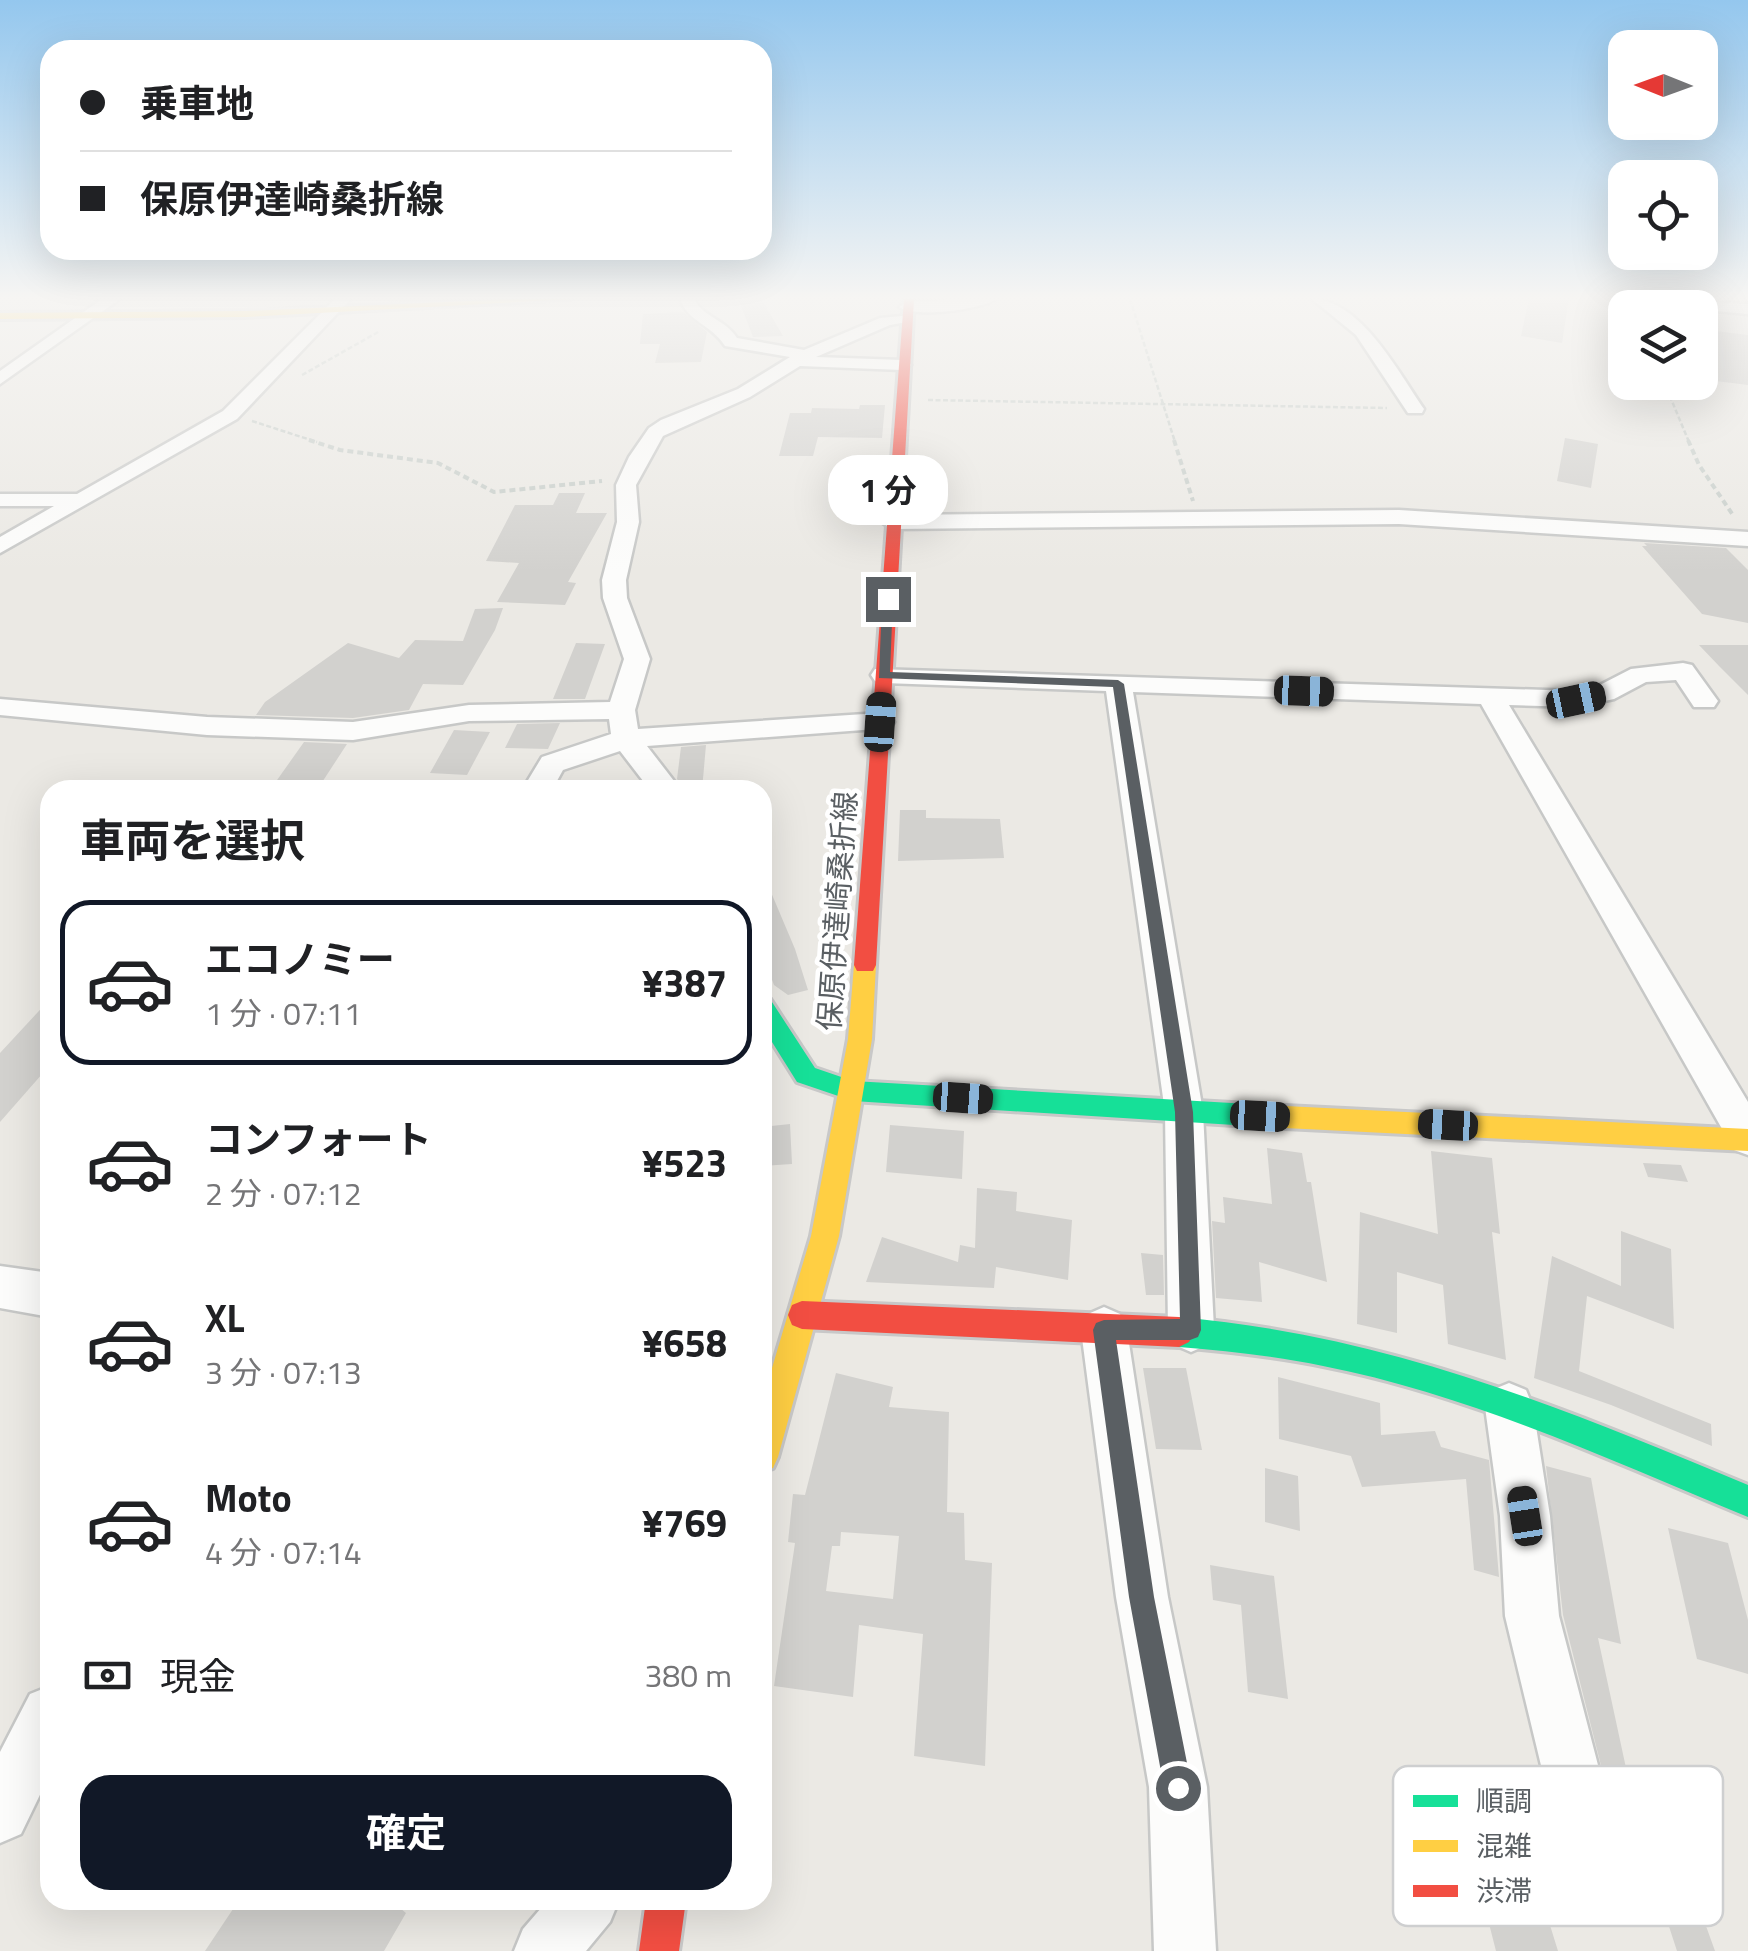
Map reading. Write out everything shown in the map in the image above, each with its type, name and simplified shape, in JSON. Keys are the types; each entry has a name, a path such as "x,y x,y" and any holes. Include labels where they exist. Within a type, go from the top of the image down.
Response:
{"main road":[{"name":"保原伊達崎桑折線","path":"772,1406 787,1329 825,1236 860,1039 901,390"},
{"path":"772,1021 806,1075 853,1091 1184,1112 1748,1139"},
{"path":"787,1329 1190,1330 1250,1334 1409,1373 1610,1443 1748,1501"},
{"path":"659,1951 665,1910"}],"street":[{"path":"0,546 230,415 254,390"},
{"path":"658,780 626,740 621,710 637,659 614,590 628,522 629,476 656,432 749,390"},
{"path":"1402,390 1415,409"},
{"path":"0,500 80,500"},
{"path":"892,522 1449,518 1743,532"},
{"path":"884,675 1576,700 1604,694 1640,675 1683,672 1704,701"},
{"path":"1118,684 1184,1112 1190,1330"},
{"path":"1491,698 1748,1139"},
{"path":"0,708 207,726 353,731 469,713 621,710"},
{"path":"543,780 576,710"},
{"path":"552,764 626,740 880,722"},
{"path":"1104,1330 1142,1597 1178,1788 1185,1951"},
{"path":"1508,1407 1525,1516 1532,1616 1570,1766"},
{"path":"0,1813 40,1734"},
{"path":"546,1951 580,1910"}],"path":[{"path":"1158,390 1198,518"},
{"path":"900,399 1415,409"},
{"path":"1672,400 1699,465 1743,532"},
{"path":"230,415 340,450 438,463 494,492 573,486 629,476"}],"building":[{"path":"860,405 885,405 882,438 818,437 813,456 779,456 790,413 811,413 812,408 859,409"},
{"path":"1565,438 1598,444 1591,488 1557,481"},
{"path":"559,493 585,493 576,513 607,513 568,582 576,583 565,605 497,602 519,563 486,561 515,505 553,505"},
{"path":"1644,543 1726,548 1748,570 1748,623 1702,614 1642,546 1647,546"},
{"path":"503,608 495,630 463,685 423,684 409,710 353,718 256,715 265,702 348,643 399,658 415,640 463,641 475,609"},
{"path":"576,643 605,644 585,699 553,699"},
{"path":"1699,645 1748,645 1748,695 1719,666"},
{"path":"560,723 548,749 505,748 517,724"},
{"path":"454,730 490,732 467,775 430,773"},
{"path":"304,742 347,744 324,780 277,780"},
{"path":"706,745 703,780 677,779 681,747"},
{"path":"900,810 926,810 926,818 1000,819 1004,858 898,861"},
{"path":"772,895 808,990 788,995 774,985"},
{"path":"40,1010 40,1076 0,1122 0,1053"},
{"path":"790,1124 792,1164 772,1165 772,1126"},
{"path":"890,1125 964,1131 962,1179 886,1172"},
{"path":"1267,1148 1302,1153 1307,1182 1311,1182 1327,1282 1259,1262 1262,1302 1216,1298 1212,1221 1225,1223 1223,1197 1272,1204"},
{"path":"1431,1151 1492,1158 1500,1234 1492,1232 1506,1360 1448,1344 1443,1285 1397,1272 1397,1333 1357,1324 1360,1212 1438,1234"},
{"path":"1643,1163 1681,1165 1688,1182 1648,1177"},
{"path":"977,1188 1017,1192 1016,1211 1072,1220 1068,1280 996,1267 994,1288 866,1282 882,1237 958,1262 960,1245 975,1248"},
{"path":"1621,1231 1671,1249 1674,1329 1587,1296 1579,1371 1711,1424 1712,1446 1534,1378 1552,1256 1621,1286"},
{"path":"1141,1253 1163,1255 1164,1295 1146,1295"},
{"path":"1143,1368 1186,1368 1202,1450 1156,1449"},
{"path":"836,1373 893,1387 889,1407 949,1412 947,1512 964,1513 965,1560 992,1563 985,1766 914,1756 923,1634 859,1625 853,1697 774,1686 795,1543 788,1542 793,1494 805,1495","holes":["841,1532 899,1536 893,1599 826,1591 832,1546 840,1546"]},
{"path":"1278,1377 1380,1403 1381,1435 1435,1431 1441,1447 1489,1460 1499,1577 1474,1570 1466,1479 1362,1487 1351,1456 1279,1439"},
{"path":"1546,1466 1591,1478 1621,1644 1598,1638 1626,1766 1601,1766 1563,1615"},
{"path":"1265,1468 1298,1476 1300,1531 1265,1522"},
{"path":"1668,1528 1728,1543 1748,1620 1748,1674 1697,1659"},
{"path":"1210,1565 1274,1576 1288,1699 1248,1692 1241,1605 1213,1600"},
{"path":"232,1910 406,1913 384,1951 205,1951"},
{"path":"1490,1926 1550,1926 1558,1951 1496,1951"},
{"path":"1669,1926 1706,1926 1715,1951 1677,1951"}],"traffic: fast":[{"path":"772,1021 806,1075 853,1091 1266,1116"},
{"path":"1179,1332 1253,1339 1398,1369 1541,1417 1748,1501"}],"traffic: slow":[{"path":"772,1422 825,1236 860,1039 865,965"},
{"path":"1266,1116 1748,1140"}],"traffic: jam":[{"path":"865,965 903,390"},
{"path":"802,1315 1179,1332"},
{"path":"659,1951 665,1910"}],"route":[{"path":"888,599 884,675 1118,684 1184,1112 1190,1330 1104,1330 1142,1597 1178,1788"}]}
